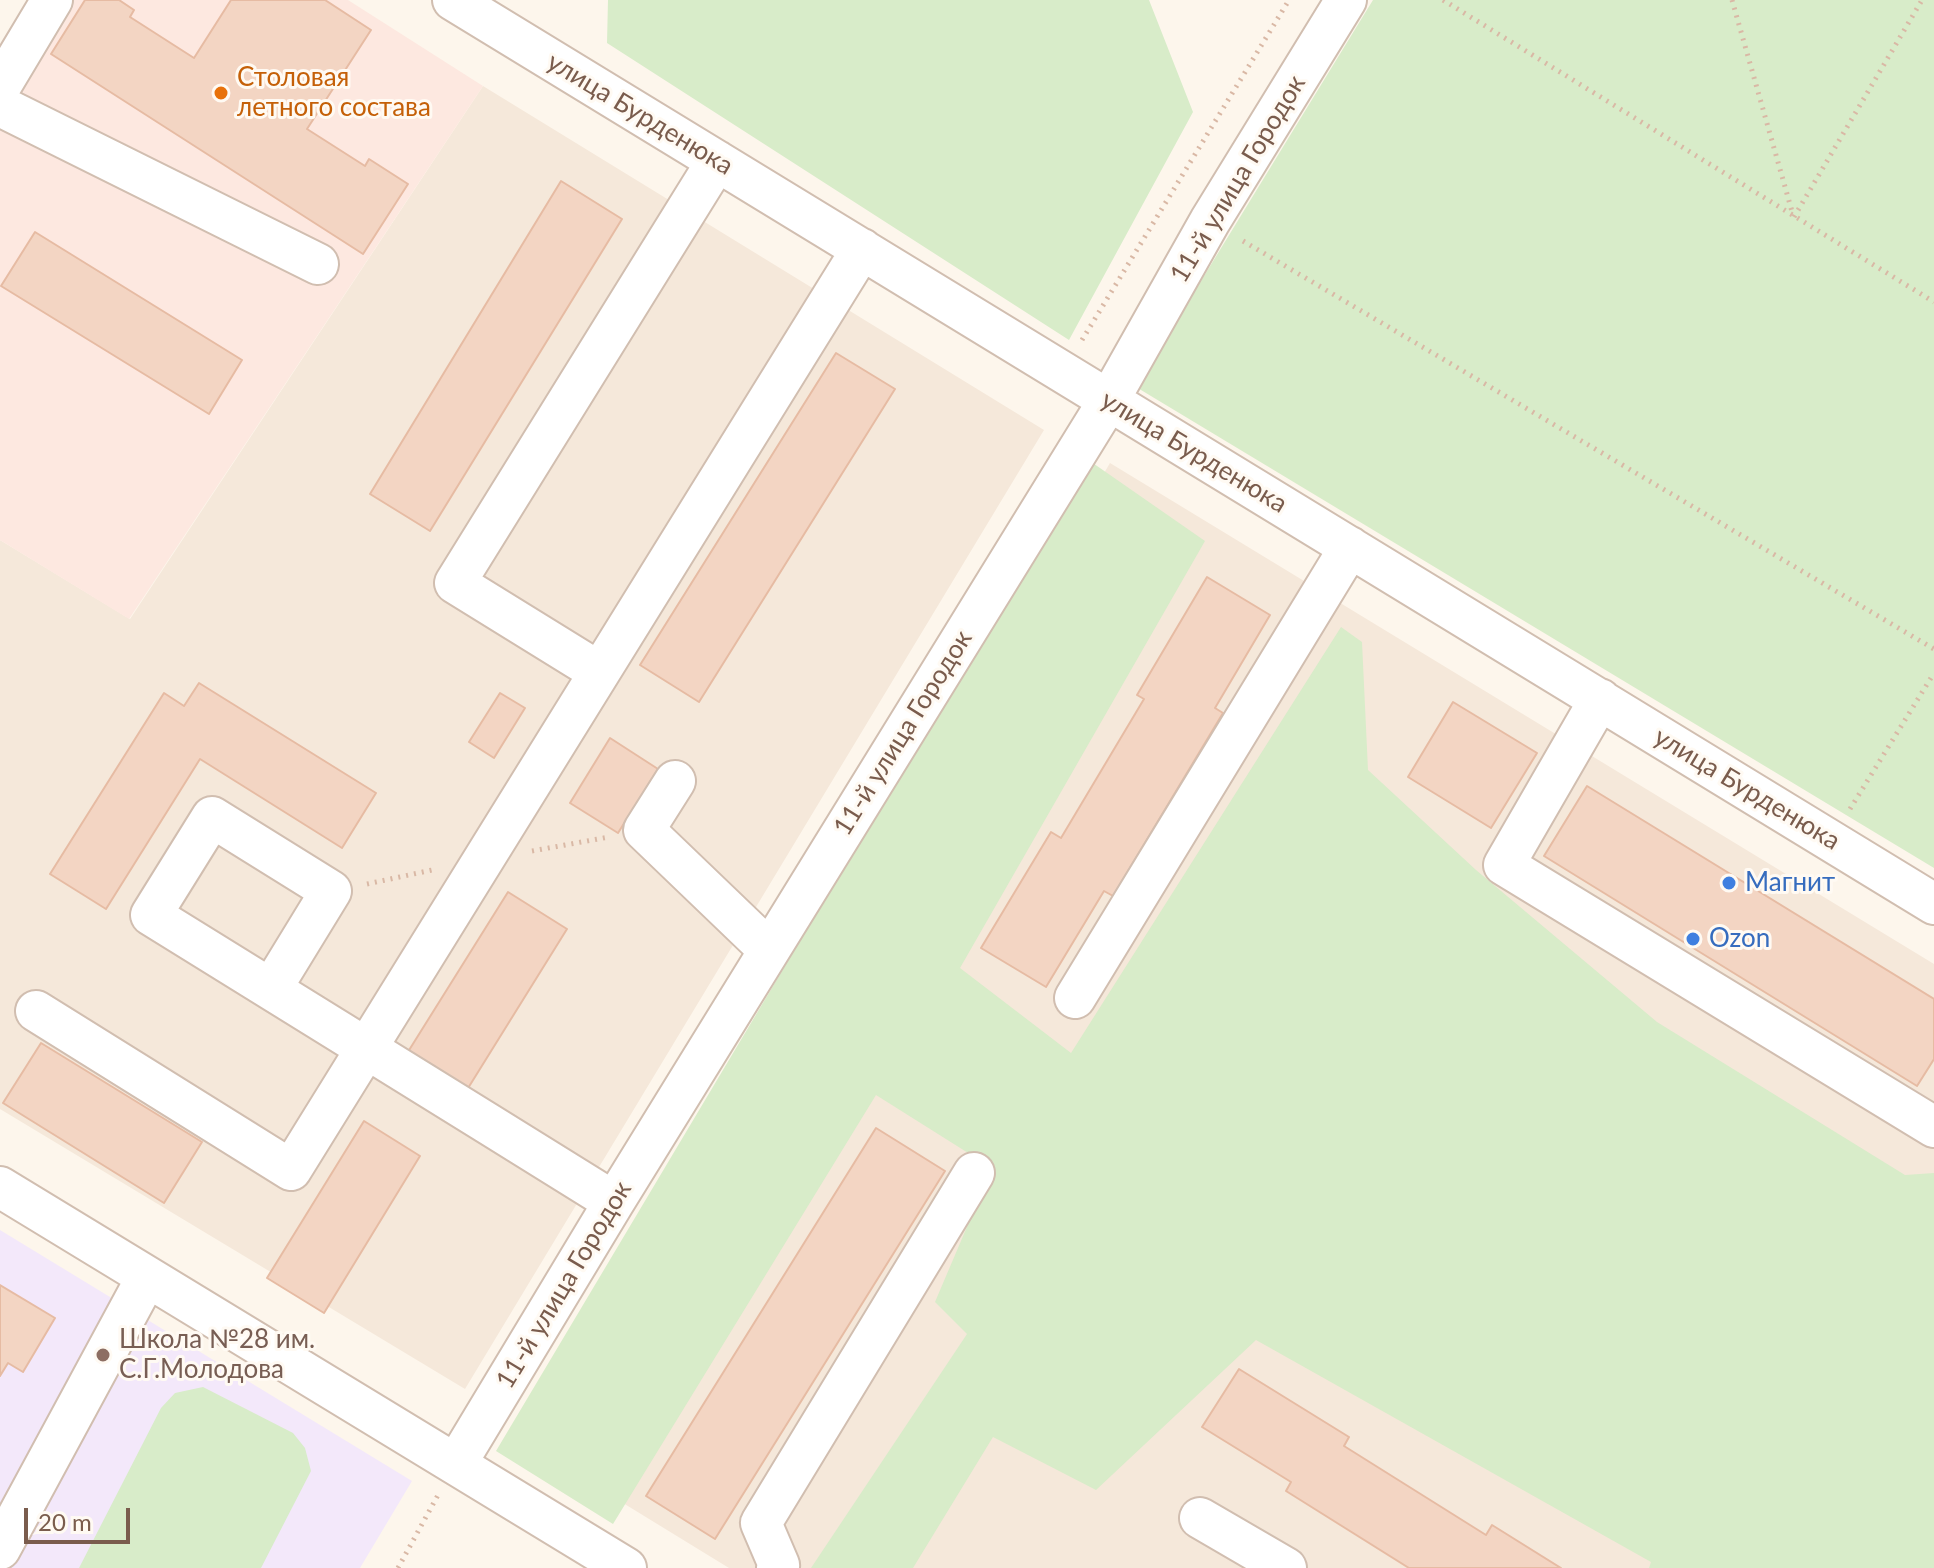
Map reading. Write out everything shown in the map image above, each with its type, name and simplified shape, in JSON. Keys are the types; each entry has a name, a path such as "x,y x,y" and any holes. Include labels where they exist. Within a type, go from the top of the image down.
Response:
{"street":[{"path":"0,87 52,0"},
{"name":"улица Бурденюка","path":"453,0 1934,904"},
{"name":"11-й улица Городок","path":"456,1464 1109,400 1210,221 1346,0"},
{"path":"0,106 318,264"},
{"path":"599,672 455,583 717,161"},
{"path":"36,1011 291,1170 862,249"},
{"path":"1075,998 1350,547"},
{"path":"1600,699 1504,865 1934,1127"},
{"path":"675,781 644,830 769,950"},
{"path":"271,989 331,891 212,817 151,915 614,1202"},
{"path":"777,1568 779,1565 761,1523 974,1173"},
{"path":"0,1187 626,1568"},
{"path":"0,1549 147,1277"},
{"path":"1200,1518 1286,1568"}],"path":[{"path":"1063,372 1289,0"},
{"path":"1443,0 1934,302"},
{"path":"1732,0 1794,217"},
{"path":"1794,217 1922,0"},
{"path":"1210,221 1934,649"},
{"path":"1830,840 1934,673"},
{"path":"398,1568 456,1464"}],"shaded area":[{"path":"49,0 348,0 483,86 129,619 0,540 0,86"},
{"path":"483,86 1044,430 465,1389 0,1109 0,540 130,619"},
{"path":"1110,463 1934,964 1934,1568 729,1568 530,1446"},
{"name":"Школа №28 им. С.Г.Молодова","path":"0,1230 412,1481 360,1568 0,1568"}],"green space":[{"path":"608,0 1149,0 1193,112 1069,340 607,43"},
{"path":"1373,0 1934,0 1934,868 1136,387"},
{"path":"1087,459 1205,541 960,968 1071,1053 1341,627 1362,642 1368,770 1476,870 1657,1022 1905,1175 1934,1173 1934,1568 1649,1568 1651,1562 1256,1340 1096,1490 993,1437 913,1568 811,1568 967,1334 935,1302 992,1168 876,1095 613,1524 496,1451"},
{"path":"203,1387 293,1433 305,1448 311,1471 261,1568 79,1568 161,1408 175,1393"}],"building":[{"name":"Столовая летного состава","path":"85,0 119,0 134,10 130,17 194,58 231,0 325,0 371,30 307,129 365,166 369,159 408,184 363,254 51,54"},
{"path":"561,181 622,219 430,531 370,494"},
{"path":"35,232 242,360 209,414 1,286"},
{"path":"836,353 895,389 699,702 640,665"},
{"path":"1207,577 1270,615 1215,708 1223,713 1113,896 1104,891 1046,987 981,948 1051,832 1061,838 1144,699 1137,695"},
{"path":"199,683 376,793 342,848 200,759 106,909 50,874 164,693 184,706"},
{"path":"500,693 525,708 494,758 469,742"},
{"path":"1453,702 1537,753 1491,828 1408,777"},
{"path":"610,738 658,769 618,833 570,803"},
{"path":"1587,786 1934,999 1934,1059 1917,1086 1544,856"},
{"path":"508,892 567,929 465,1093 406,1055"},
{"path":"41,1043 202,1142 164,1203 3,1103"},
{"path":"364,1121 420,1156 324,1313 267,1278"},
{"path":"876,1128 945,1171 715,1539 646,1496"},
{"path":"0,1285 55,1318 23,1372 8,1363 0,1376"},
{"path":"1239,1369 1349,1437 1344,1446 1486,1535 1492,1525 1561,1568 1409,1568 1286,1491 1291,1482 1202,1427"}],"place":[{"name":"Столовая летного состава","path":"221,93"},
{"name":"Магнит","path":"1729,883"},
{"name":"Ozon","path":"1693,939"},
{"name":"Школа №28 им. С.Г.Молодова","path":"103,1355"}]}
